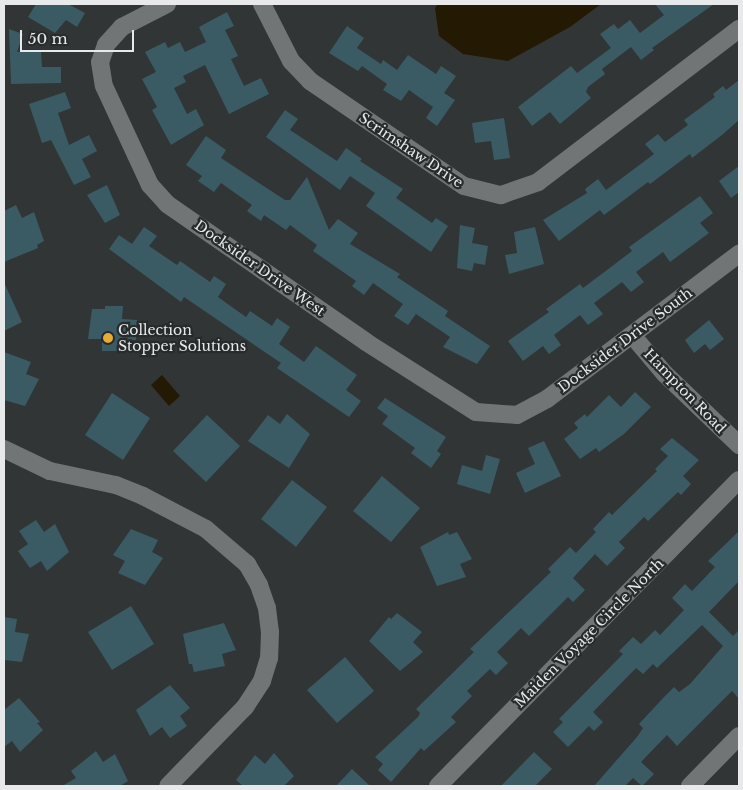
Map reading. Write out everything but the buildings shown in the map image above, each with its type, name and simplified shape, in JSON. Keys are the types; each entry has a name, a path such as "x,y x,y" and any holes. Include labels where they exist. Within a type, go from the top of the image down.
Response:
{"street":[{"name":"Docksider Drive West","path":"167,4 122,27 106,45 100,62 104,86 150,185 167,204 366,342 476,412 506,417"},
{"name":"Scrimshaw Drive","path":"262,4 291,61 310,81 464,186 501,195 538,182 739,29"},
{"name":"Docksider Drive South","path":"506,417 517,415 547,399 739,254"},
{"name":"Hampton Road","path":"632,335 665,374 739,445"},
{"path":"4,449 50,471 116,486 148,498 206,529 227,544 247,564 267,608 269,658 262,681 245,707 168,786"},
{"name":"Maiden Voyage Circle North","path":"438,786 739,480"},
{"path":"690,786 739,736"}],"shaded area":[{"path":"438,4 601,4 570,27 508,61 463,54 439,36 435,8"},
{"path":"162,375 180,396 169,406 151,385"}],"place":[{"name":"Collection Stopper Solutions","path":"108,338"}]}
